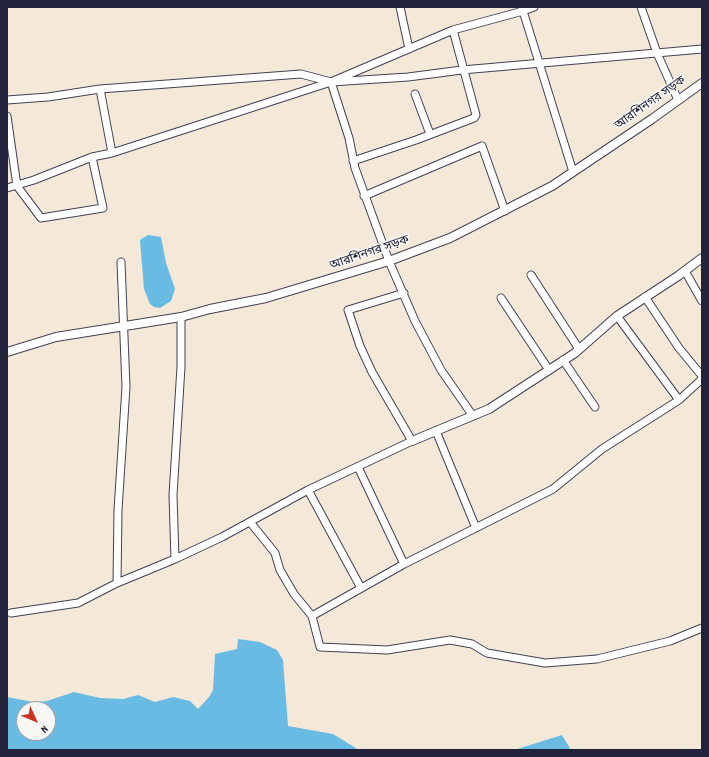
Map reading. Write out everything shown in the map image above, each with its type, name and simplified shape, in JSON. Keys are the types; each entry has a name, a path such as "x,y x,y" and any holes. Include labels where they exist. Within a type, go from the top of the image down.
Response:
{"street":[{"path":"400,7 409,49"},
{"path":"7,188 17,186 92,157 112,153 331,82 453,30 534,7"},
{"path":"641,7 657,53 678,100"},
{"path":"523,9 573,172"},
{"path":"354,161 474,118 476,115 462,70 453,30"},
{"path":"7,100 48,97 100,89 301,74 331,82 408,77 462,70 702,49"},
{"path":"331,82 349,138 364,196 414,321 441,370 473,416"},
{"name":"আরশিনগর সড়ক","path":"7,352 56,337 181,317 210,309 266,298 389,261 450,238 552,186 702,83"},
{"path":"100,89 112,153"},
{"path":"415,94 430,134"},
{"path":"7,116 17,186 40,218 102,209 104,206 92,157"},
{"path":"364,196 482,146 505,211"},
{"path":"11,613 78,603 117,583 222,538 308,490 412,441 489,409 579,349 617,316 702,258"},
{"path":"117,583 118,510 126,387 125,325 121,262"},
{"path":"685,271 702,301"},
{"path":"531,275 579,349"},
{"path":"404,293 348,310 360,346 372,372 412,441"},
{"path":"312,616 404,564 553,489 602,449 679,400 702,378 679,348 645,297"},
{"path":"501,298 549,370"},
{"path":"617,316 679,400"},
{"path":"175,559 173,495 181,367 181,317"},
{"path":"563,360 595,407"},
{"path":"436,431 476,528"},
{"path":"358,467 404,564"},
{"path":"308,490 360,588"},
{"path":"250,522 275,553 280,570 294,594 312,616 320,648 387,650 450,640 472,644 487,653 545,663 597,659 670,641 702,628"}],"water":[{"path":"148,235 161,237 166,263 175,289 171,301 160,308 154,307 150,304 144,289 140,240"},
{"path":"238,639 260,642 277,650 283,660 288,726 333,734 359,750 7,750 7,697 28,701 16,701 16,741 56,741 56,701 47,701 74,692 100,698 123,699 138,695 155,702 173,697 190,701 198,709 213,690 215,654 237,649"},
{"path":"562,735 571,750 514,750"}]}
